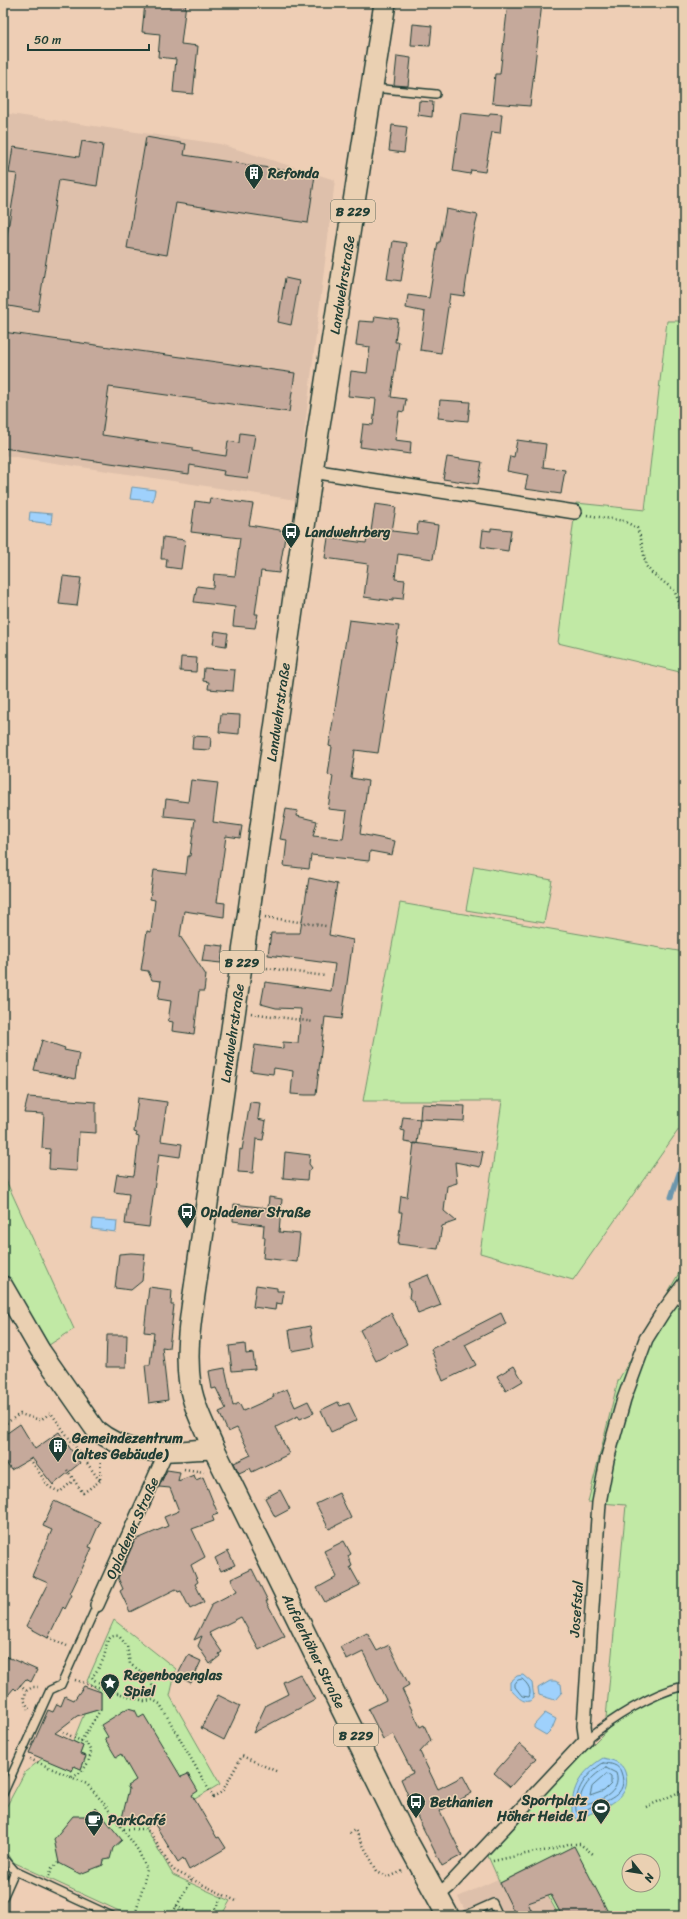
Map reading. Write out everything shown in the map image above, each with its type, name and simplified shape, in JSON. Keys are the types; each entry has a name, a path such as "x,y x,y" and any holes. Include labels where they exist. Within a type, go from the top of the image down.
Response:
{"main road":[{"name":"Landwehrstraße","path":"214,1449 197,1411 190,1386 188,1352 198,1266 312,471 373,88 385,3"},
{"path":"3,1286 40,1350 95,1430 106,1439 127,1448 166,1452 214,1449"},
{"name":"Aufderhöher Straße","path":"214,1449 403,1832 448,1916"}],"street":[{"path":"312,471 575,512"},
{"name":"Josefstal","path":"586,1740 584,1726 599,1503 607,1460 624,1399 646,1339 663,1312 684,1284"},
{"name":"Opladener Straße","path":"97,1605 166,1452"},
{"path":"437,1896 450,1886 586,1740"}],"lane":[{"path":"373,88 436,94"},
{"path":"3,1794 50,1690 61,1685 97,1605"},
{"path":"586,1740 606,1724 669,1689 684,1686"},
{"path":"3,1857 15,1871 112,1916"},
{"path":"3,1898 15,1871"},
{"path":"464,1916 493,1903 499,1916"}],"path":[{"path":"575,512 624,521 637,528 641,539 646,566 652,573 674,590 684,615"},
{"path":"249,914 326,926"},
{"path":"242,964 326,976"},
{"path":"235,1011 314,1022"},
{"path":"3,1425 20,1414 40,1420 51,1413 100,1481"},
{"path":"100,1481 102,1451"},
{"path":"30,1459 50,1487 60,1492 74,1480"},
{"path":"67,1470 83,1493 100,1481"},
{"path":"107,1690 106,1686 94,1680 92,1677 99,1669 108,1640 115,1636 119,1636 127,1646 130,1664 149,1677 154,1695 153,1700"},
{"path":"48,1637 76,1651"},
{"path":"65,1677 144,1701 153,1700 160,1704 213,1797 222,1792 242,1756 278,1772"},
{"path":"20,1685 26,1691"},
{"path":"81,1740 101,1709"},
{"path":"63,1732 81,1740 89,1746 91,1752 85,1769 79,1774 71,1777"},
{"path":"20,1755 86,1784 102,1801 124,1829 141,1854 147,1870 135,1916"},
{"path":"646,1807 684,1790"},
{"path":"113,1822 117,1820"},
{"path":"124,1829 144,1828 150,1832 174,1871 236,1901"},
{"path":"349,1833 355,1830 377,1871 389,1877 406,1870"},
{"path":"467,1867 550,1850 568,1844 580,1844 593,1854"},
{"path":"171,1916 192,1879"},
{"path":"211,1916 224,1895"},
{"path":"176,1906 194,1916"}],"shaded area":[{"path":"3,113 220,144 335,180 296,500 3,455"},
{"path":"532,1867 559,1916 468,1916 458,1897 498,1879 500,1883"}],"green space":[{"path":"667,321 684,321 684,673 558,643 576,503 645,510"},
{"path":"474,866 552,880 544,923 466,910"},
{"path":"400,903 684,952 684,1122 573,1280 480,1253 502,1101 363,1101"},
{"path":"3,1174 74,1329 49,1345 21,1298 3,1310"},
{"path":"684,1264 684,1916 559,1916 532,1867 500,1883 488,1856 568,1769 610,1727 606,1718 626,1505 588,1502 618,1381"},
{"path":"114,1620 176,1669 170,1696 220,1784 146,1828 173,1875 230,1901 221,1916 130,1916 13,1862 3,1844 3,1813 25,1772 43,1758 72,1771 74,1766 81,1769 86,1757 80,1754 83,1746 73,1741 84,1714 101,1709 101,1692 87,1681"}],"water":[{"path":"132,487 155,490 153,501 130,499"},
{"path":"30,512 52,514 51,524 29,521"},
{"path":"93,1219 117,1221 116,1232 92,1229"},
{"path":"523,1675 532,1683 534,1698 527,1701 521,1700 510,1689 510,1682 517,1676"},
{"path":"550,1681 555,1681 561,1684 562,1692 555,1700 539,1695 538,1688"},
{"path":"545,1713 556,1719 552,1729 546,1735 534,1728 534,1725"},
{"path":"603,1758 616,1762 622,1766 627,1782 625,1790 620,1797 612,1803 578,1820 572,1813 573,1795 583,1775 595,1763"}],"building":[{"path":"145,3 186,3 181,44 198,46 193,94 173,92 176,59 158,57 160,34 142,32"},
{"path":"508,3 542,3 530,106 492,103 495,74 500,74"},
{"path":"413,24 432,26 430,46 411,45"},
{"path":"397,56 411,58 408,86 394,85"},
{"path":"419,101 433,102 432,117 418,115"},
{"path":"461,113 489,116 490,113 502,114 500,133 492,132 485,172 471,170 470,174 453,171"},
{"path":"392,125 407,127 404,153 389,151"},
{"path":"146,137 186,144 184,155 315,175 308,223 176,203 167,255 127,248"},
{"path":"82,141 103,145 97,186 59,180 38,311 3,305 3,260 17,174 9,173 13,147 79,157"},
{"path":"446,209 478,215 473,235 464,296 450,294 441,353 420,350 425,312 406,308 408,295 429,298 438,242 440,242"},
{"path":"393,241 407,243 401,281 387,279"},
{"path":"285,278 299,281 291,325 278,322"},
{"path":"375,316 398,319 395,342 399,342 391,397 406,399 404,412 399,411 395,440 411,442 410,454 360,447 363,424 373,425 376,399 348,396 351,371 367,373 370,347 356,345 359,321 374,322"},
{"path":"3,332 295,373 289,412 109,387 102,435 192,448 192,451 226,456 228,441 239,443 240,433 255,435 248,478 223,475 224,471 190,465 189,474 3,448"},
{"path":"440,400 470,402 468,421 438,418"},
{"path":"517,440 546,444 543,467 565,470 561,494 525,489 528,475 507,471 510,456 514,457"},
{"path":"447,457 482,462 478,484 443,479"},
{"path":"210,498 253,504 249,525 286,531 279,573 261,571 255,614 258,614 255,628 233,626 235,607 194,602 197,586 213,588 214,574 235,576 240,538 191,532 195,501 209,503"},
{"path":"375,504 396,507 392,531 417,534 418,522 438,525 433,559 398,554 395,579 405,580 403,599 393,598 393,601 364,597 368,564 325,558 328,538 366,543 367,538 370,538"},
{"path":"491,528 511,530 508,551 481,547 483,530 491,531"},
{"path":"163,537 185,540 181,569 166,567 167,559 161,559"},
{"path":"63,576 81,578 77,606 59,604"},
{"path":"349,620 399,626 378,753 355,750 351,778 368,781 360,834 395,841 392,855 370,851 369,861 311,855 309,869 284,866 287,840 280,839 286,809 298,811 297,816 317,821 313,836 343,839 347,811 328,809 333,776 328,775 332,747 329,746"},
{"path":"215,631 228,633 226,646 213,644"},
{"path":"181,657 197,658 196,672 180,671"},
{"path":"204,668 235,670 233,691 208,689 209,682 203,681"},
{"path":"221,714 240,715 239,734 219,732"},
{"path":"193,736 211,737 210,750 192,749"},
{"path":"191,780 218,783 213,822 242,826 240,838 226,836 217,902 225,903 224,917 184,911 180,936 206,975 204,991 199,991 194,1034 172,1031 173,1022 168,1021 171,1001 158,999 161,981 152,980 148,971 141,970 147,931 151,932 155,900 150,899 154,870 186,874 188,856 190,856 195,819 164,816 166,799 188,802"},
{"path":"309,878 337,884 329,935 353,940 342,1019 325,1017 316,1095 291,1094 293,1071 274,1068 273,1074 251,1071 255,1045 283,1049 283,1042 298,1043 301,1009 276,1008 261,1004 265,982 331,991 335,964 268,955 271,933 300,933"},
{"path":"205,944 224,946 221,963 202,961"},
{"path":"42,1040 65,1048 64,1050 79,1053 75,1079 34,1070"},
{"path":"28,1097 96,1102 96,1133 79,1132 77,1171 49,1169 50,1149 42,1148 44,1114 24,1113"},
{"path":"138,1098 167,1102 161,1141 182,1144 180,1157 159,1154 149,1227 125,1224 129,1194 114,1192 117,1174 134,1176 139,1137 136,1136 137,1133 134,1132"},
{"path":"250,1102 260,1103 258,1119 266,1121 263,1140 256,1139 253,1173 238,1172 240,1149 242,1150"},
{"path":"421,1104 465,1106 464,1121 420,1119"},
{"path":"403,1117 420,1119 417,1144 404,1142 405,1131 401,1130"},
{"path":"414,1143 483,1152 480,1167 455,1162 457,1183 447,1186 444,1211 456,1221 442,1226 438,1249 398,1244 402,1212 399,1212 401,1196 407,1197"},
{"path":"285,1152 310,1155 309,1164 312,1168 308,1171 307,1180 283,1178"},
{"path":"269,1197 282,1199 279,1232 300,1234 297,1262 263,1258 265,1238 263,1237 264,1225 233,1221 234,1204 268,1208"},
{"path":"119,1254 145,1254 142,1281 131,1290 115,1288"},
{"path":"428,1275 441,1305 418,1314 414,1302 409,1298 410,1291 408,1283"},
{"path":"256,1285 277,1288 277,1291 284,1291 282,1304 276,1303 275,1310 253,1307"},
{"path":"149,1287 172,1290 171,1305 174,1305 169,1348 162,1347 168,1400 149,1403 145,1365 150,1365 154,1333 144,1332"},
{"path":"391,1313 407,1344 376,1361 360,1330"},
{"path":"501,1313 506,1324 465,1345 476,1365 443,1381 431,1349"},
{"path":"310,1326 314,1347 292,1351 289,1330"},
{"path":"107,1335 127,1335 126,1367 106,1367"},
{"path":"245,1344 246,1354 253,1353 255,1369 232,1371 229,1346"},
{"path":"514,1366 523,1381 506,1391 497,1376"},
{"path":"225,1368 233,1406 239,1403 243,1411 274,1397 273,1395 287,1389 295,1407 308,1401 314,1413 300,1419 298,1416 276,1427 289,1454 252,1472 250,1468 239,1473 234,1463 251,1455 237,1428 228,1432 219,1412 226,1409 216,1388 212,1389 209,1371"},
{"path":"338,1402 340,1406 349,1403 357,1420 331,1432 321,1410"},
{"path":"20,1424 35,1449 59,1432 80,1463 53,1485 32,1458 11,1470 3,1458 3,1436"},
{"path":"167,1470 180,1472 178,1481 194,1475 196,1480 203,1477 218,1514 212,1516 214,1521 192,1529 205,1557 191,1565 198,1582 195,1584 204,1602 190,1609 181,1591 178,1592 176,1589 130,1612 120,1591 123,1589 118,1578 135,1540 168,1526 164,1517 179,1511 170,1488 159,1487"},
{"path":"280,1490 290,1509 275,1517 265,1498"},
{"path":"339,1493 351,1518 329,1529 316,1504"},
{"path":"54,1501 100,1522 89,1547 92,1548 70,1594 72,1595 65,1609 63,1607 48,1638 26,1626 48,1583 32,1576 52,1530 43,1526"},
{"path":"344,1541 351,1554 348,1556 352,1566 350,1567 360,1585 325,1602 317,1588 337,1577 324,1551"},
{"path":"228,1551 235,1565 221,1571 215,1558"},
{"path":"252,1569 268,1601 266,1601 285,1636 259,1650 241,1617 209,1633 222,1652 219,1654 220,1656 210,1664 198,1646 202,1636 194,1640 212,1604 237,1591 231,1579"},
{"path":"367,1633 377,1651 389,1645 409,1685 402,1689 420,1727 424,1725 431,1740 420,1752 438,1789 463,1776 472,1793 440,1811 462,1855 442,1866 418,1818 401,1779 413,1773 393,1734 383,1739 368,1709 386,1700 363,1652 347,1660 340,1647"},
{"path":"3,1655 37,1670 31,1682 26,1679 16,1690 14,1688 3,1701"},
{"path":"188,1655 201,1661 191,1683 177,1676"},
{"path":"300,1674 315,1700 253,1733 266,1705 288,1694 283,1682"},
{"path":"84,1686 101,1692 101,1709 77,1716 55,1733 83,1746 80,1754 86,1756 81,1769 74,1766 72,1771 29,1753 48,1710 53,1712 57,1704 61,1706 65,1696 74,1700"},
{"path":"218,1695 240,1706 224,1740 201,1728"},
{"path":"128,1708 135,1710 139,1718 144,1715 181,1777 188,1774 198,1791 192,1795 217,1838 219,1837 226,1848 189,1870 183,1858 178,1862 151,1818 142,1823 122,1818 129,1789 127,1786 136,1780 121,1754 116,1757 105,1739 108,1737 101,1725"},
{"path":"520,1744 536,1758 510,1787 494,1773"},
{"path":"96,1808 122,1840 113,1848 110,1859 104,1860 103,1865 80,1874 59,1863 54,1839 73,1816 86,1816"},
{"path":"574,1846 610,1916 562,1916 551,1895 528,1903 534,1916 516,1916 500,1883"}],"waterway":[{"path":"671,1197 684,1158"}],"place":[{"name":"Refonda","path":"254,190"},
{"name":"Landwehrberg","path":"291,549"},
{"name":"Opladener Straße","path":"187,1229"},
{"name":"Gemeindezentrum (altes Gebäude)","path":"58,1463"},
{"name":"Regenbogenglas Spiel","path":"110,1700"},
{"name":"Bethanien","path":"416,1819"},
{"name":"Sportplatz Höher Heide II","path":"601,1825"},
{"name":"ParkCafé","path":"94,1837"}]}
